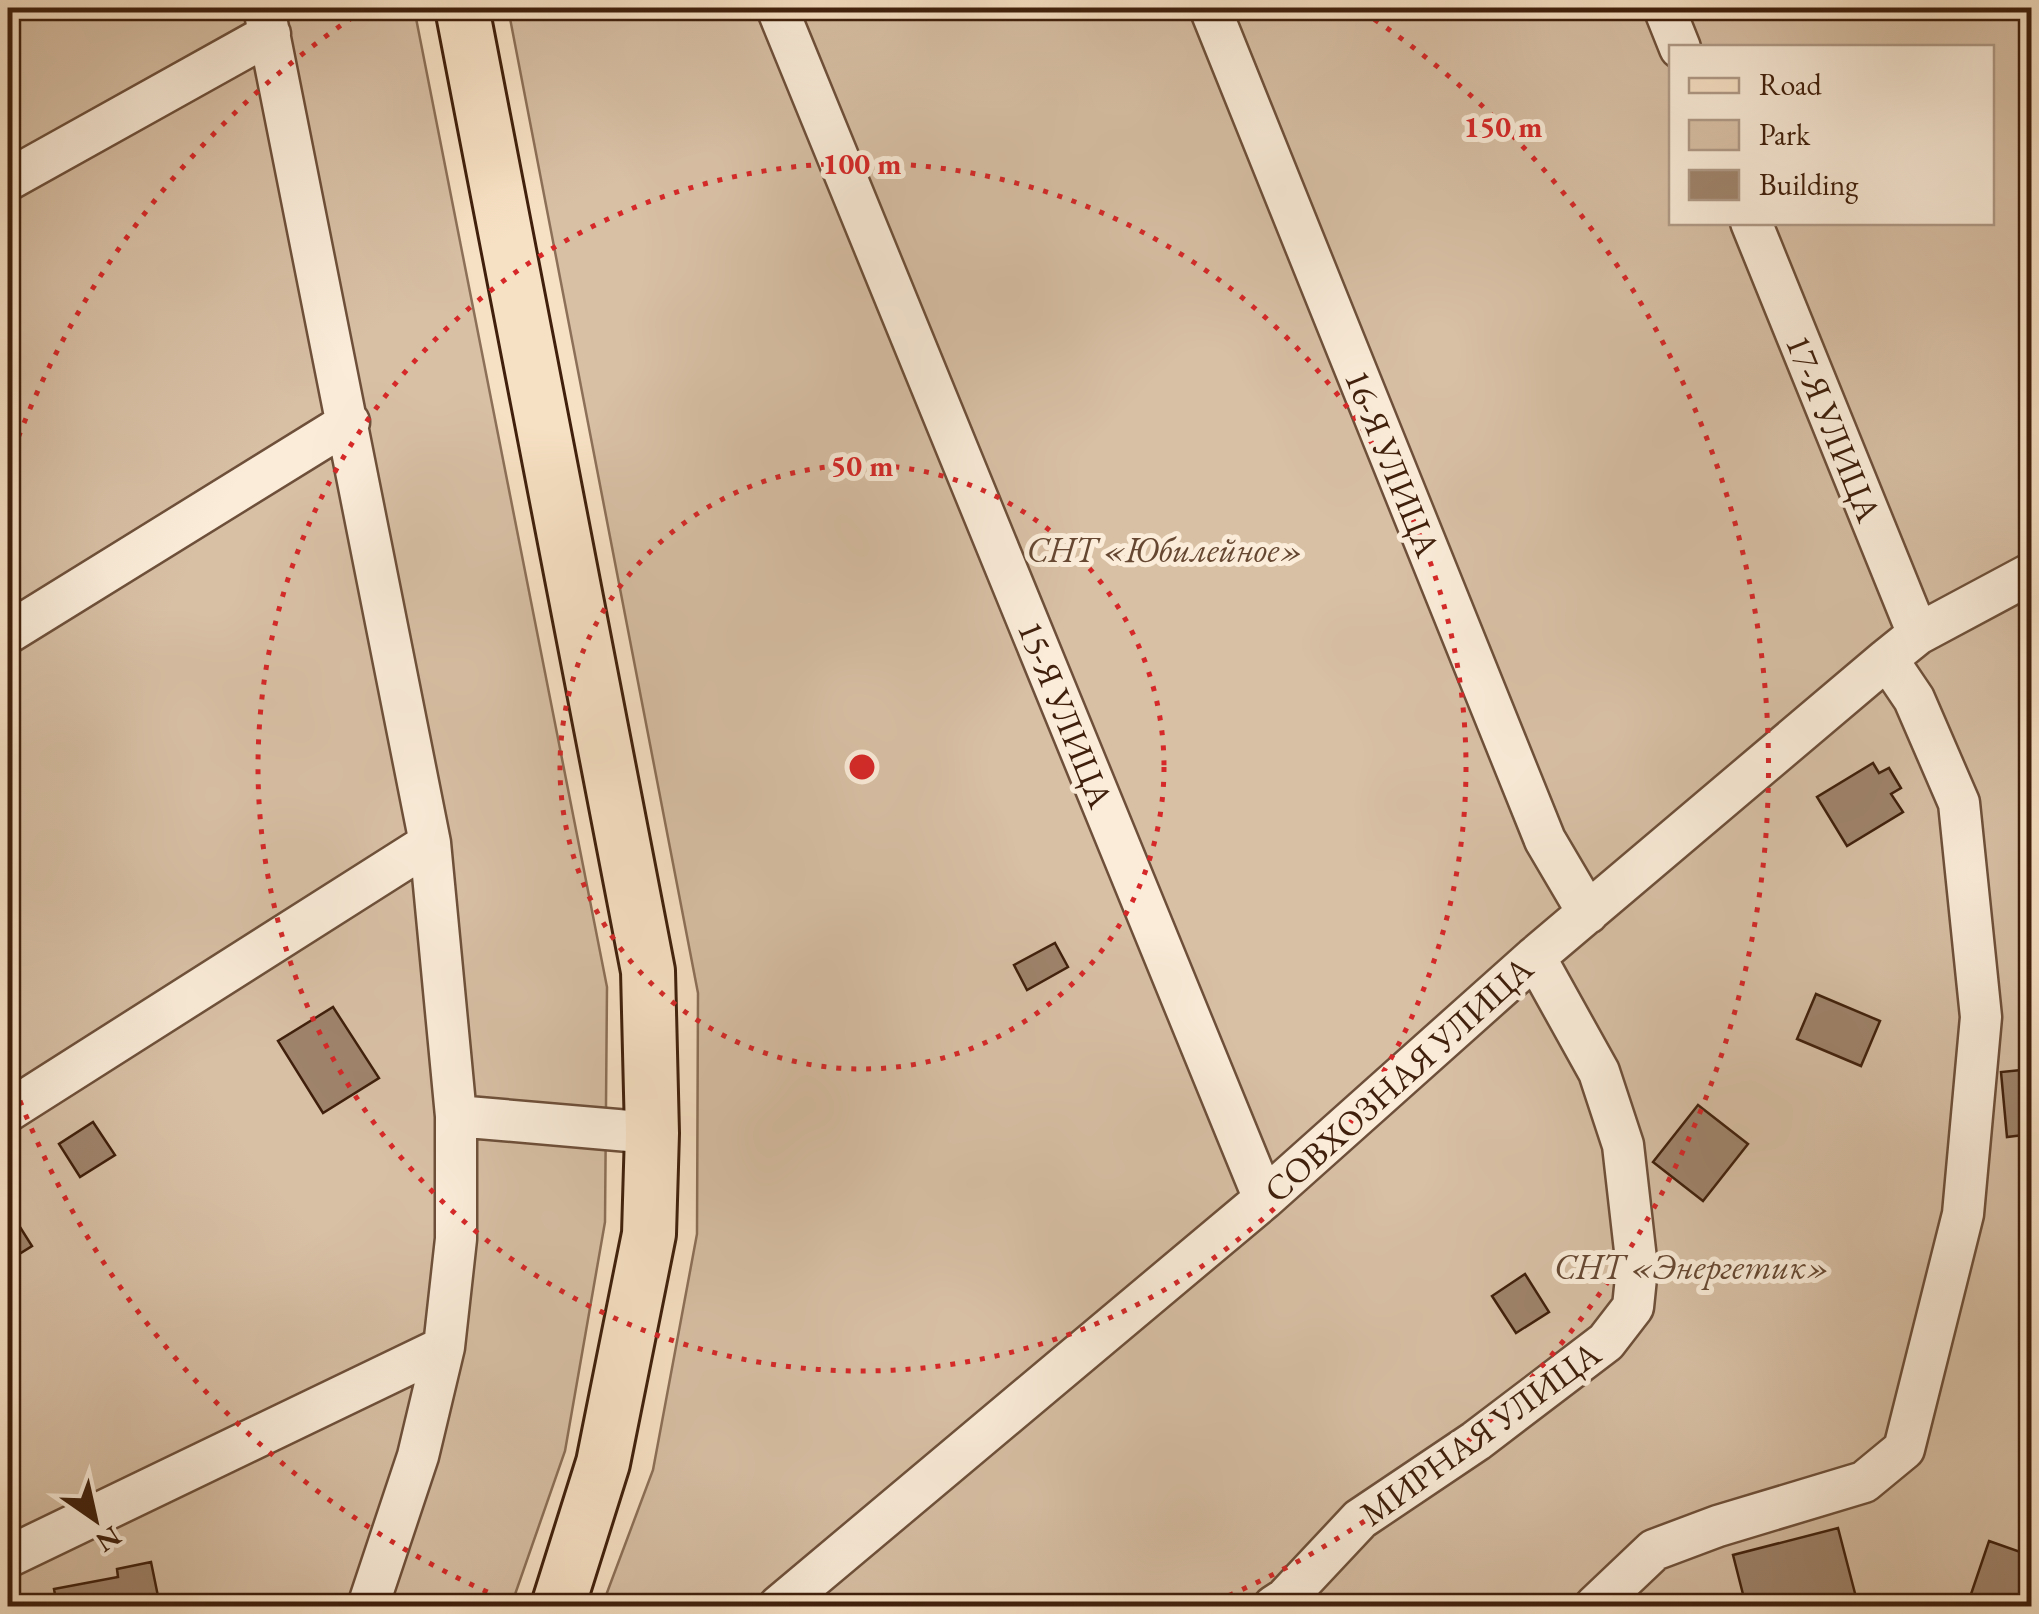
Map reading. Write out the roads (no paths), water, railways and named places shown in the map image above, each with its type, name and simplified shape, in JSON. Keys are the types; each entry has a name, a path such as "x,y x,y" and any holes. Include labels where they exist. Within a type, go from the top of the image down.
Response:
{"main road":[{"path":"462,8 648,971 652,1133 649,1234 603,1463 558,1606"}],"street":[{"name":"15-Я УЛИЦА","path":"777,8 1264,1198"},
{"name":"16-Я УЛИЦА","path":"1210,8 1545,840 1588,913"},
{"path":"1664,8 1679,45"},
{"path":"8,180 267,21 430,842 456,1116 456,1238 444,1347 418,1456 368,1606"},
{"name":"17-Я УЛИЦА","path":"1595,1606 1654,1550 1718,1526 1864,1482 1904,1449 1963,1214 1981,1017 1959,804 1914,699 1902,646 1752,225"},
{"path":"8,632 349,422"},
{"name":"СОВХОЗНАЯ УЛИЦА","path":"779,1606 1264,1198 1535,957 1902,646 2032,573"},
{"path":"8,1111 430,842"},
{"name":"МИРНАЯ УЛИЦА","path":"1274,1606 1360,1519 1476,1441 1606,1342 1633,1307 1637,1268 1622,1146 1599,1072 1535,957"},
{"path":"456,1116 652,1133"},
{"path":"8,1557 444,1347"}],"park label":[{"name":"СНТ «Юбилейное»","path":"1165,549"},
{"name":"СНТ «Энергетик»","path":"1692,1266"}]}
